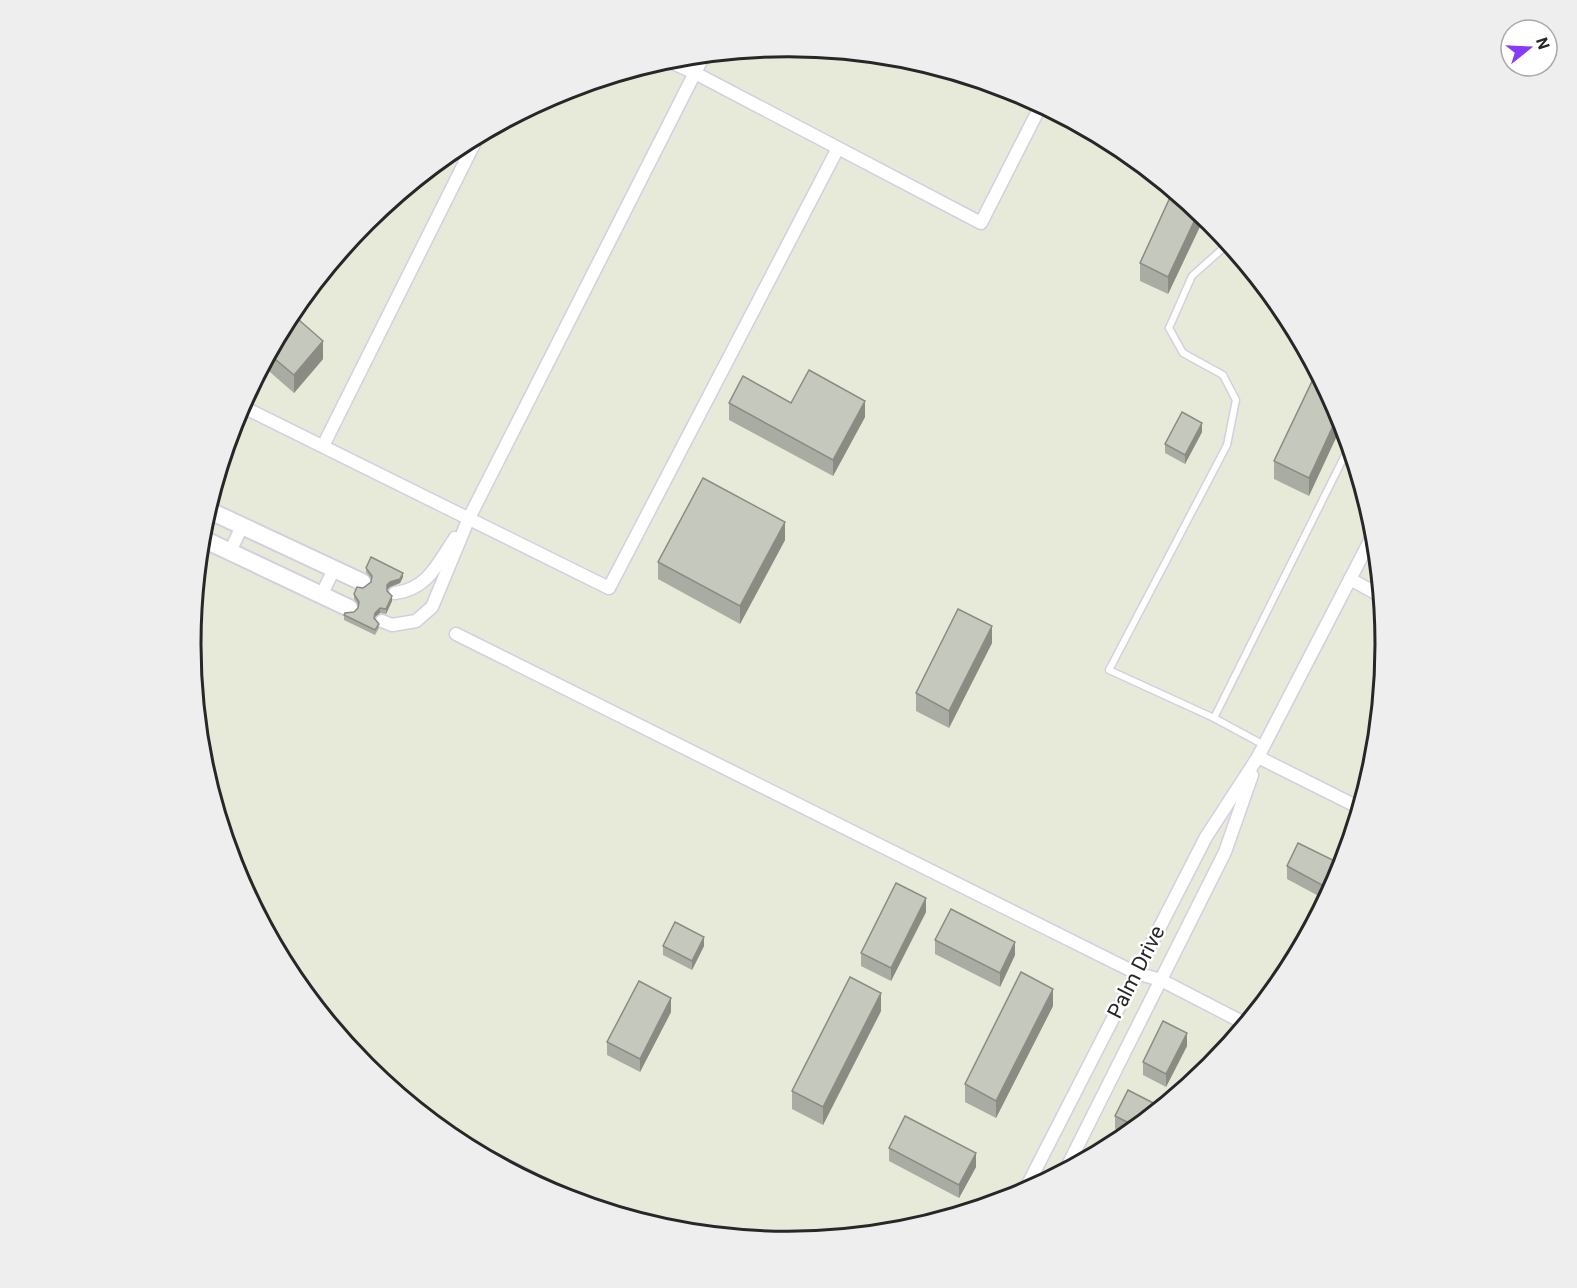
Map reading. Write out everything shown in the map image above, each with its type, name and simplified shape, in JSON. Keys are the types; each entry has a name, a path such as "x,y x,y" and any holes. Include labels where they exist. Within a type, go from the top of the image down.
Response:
{"main road":[{"path":"217,514 362,582"},
{"path":"211,543 350,608"}],"street":[{"path":"382,621 392,624 416,621 432,607 469,518 700,64"},
{"path":"681,67 981,224 1037,113"},
{"path":"250,410 609,588 838,148"},
{"path":"323,446 471,151"},
{"path":"395,593 406,592 424,583 469,518"},
{"path":"230,552 242,526"},
{"name":"Palm Drive","path":"1031,1178 1206,837 1261,751 1367,547"},
{"path":"322,594 334,569"},
{"path":"1350,579 1372,591"},
{"path":"456,634 1136,973 1161,980 1239,1020"},
{"path":"1261,751 1353,804"},
{"name":"Palm Drive","path":"1072,1157 1225,852 1261,751"}],"lane":[{"path":"1222,249 1192,276 1169,328 1183,353 1222,375 1236,400 1227,445 1109,670 1214,718 1261,751"},
{"path":"1214,718 1344,456"}],"building":[{"path":"1170,198 1195,220 1168,277 1140,263"},
{"path":"299,320 323,341 294,375 275,359"},
{"path":"809,370 865,401 833,460 729,403 743,376 791,403"},
{"path":"1313,380 1333,425 1309,478 1274,461"},
{"path":"1182,412 1202,423 1185,455 1165,444"},
{"path":"703,478 785,522 740,606 658,562"},
{"path":"371,557 403,573 400,579 387,585 387,591 392,596 386,609 380,608 375,613 374,618 379,624 375,630 344,615 358,608 359,602 354,594 357,587 363,588 371,582 372,576 366,568"},
{"path":"958,609 992,626 949,711 916,693"},
{"path":"1298,843 1334,861 1323,886 1287,866"},
{"path":"896,883 926,898 891,968 861,953"},
{"path":"951,909 1015,942 1000,973 935,940"},
{"path":"675,922 704,937 692,961 663,946"},
{"path":"1021,972 1053,989 996,1101 965,1084"},
{"path":"850,977 881,993 823,1107 792,1091"},
{"path":"639,981 671,998 640,1059 607,1042"},
{"path":"1163,1021 1187,1033 1166,1074 1143,1062"},
{"path":"1128,1090 1154,1103 1128,1123 1115,1116"},
{"path":"905,1116 976,1153 959,1185 889,1148"}]}
